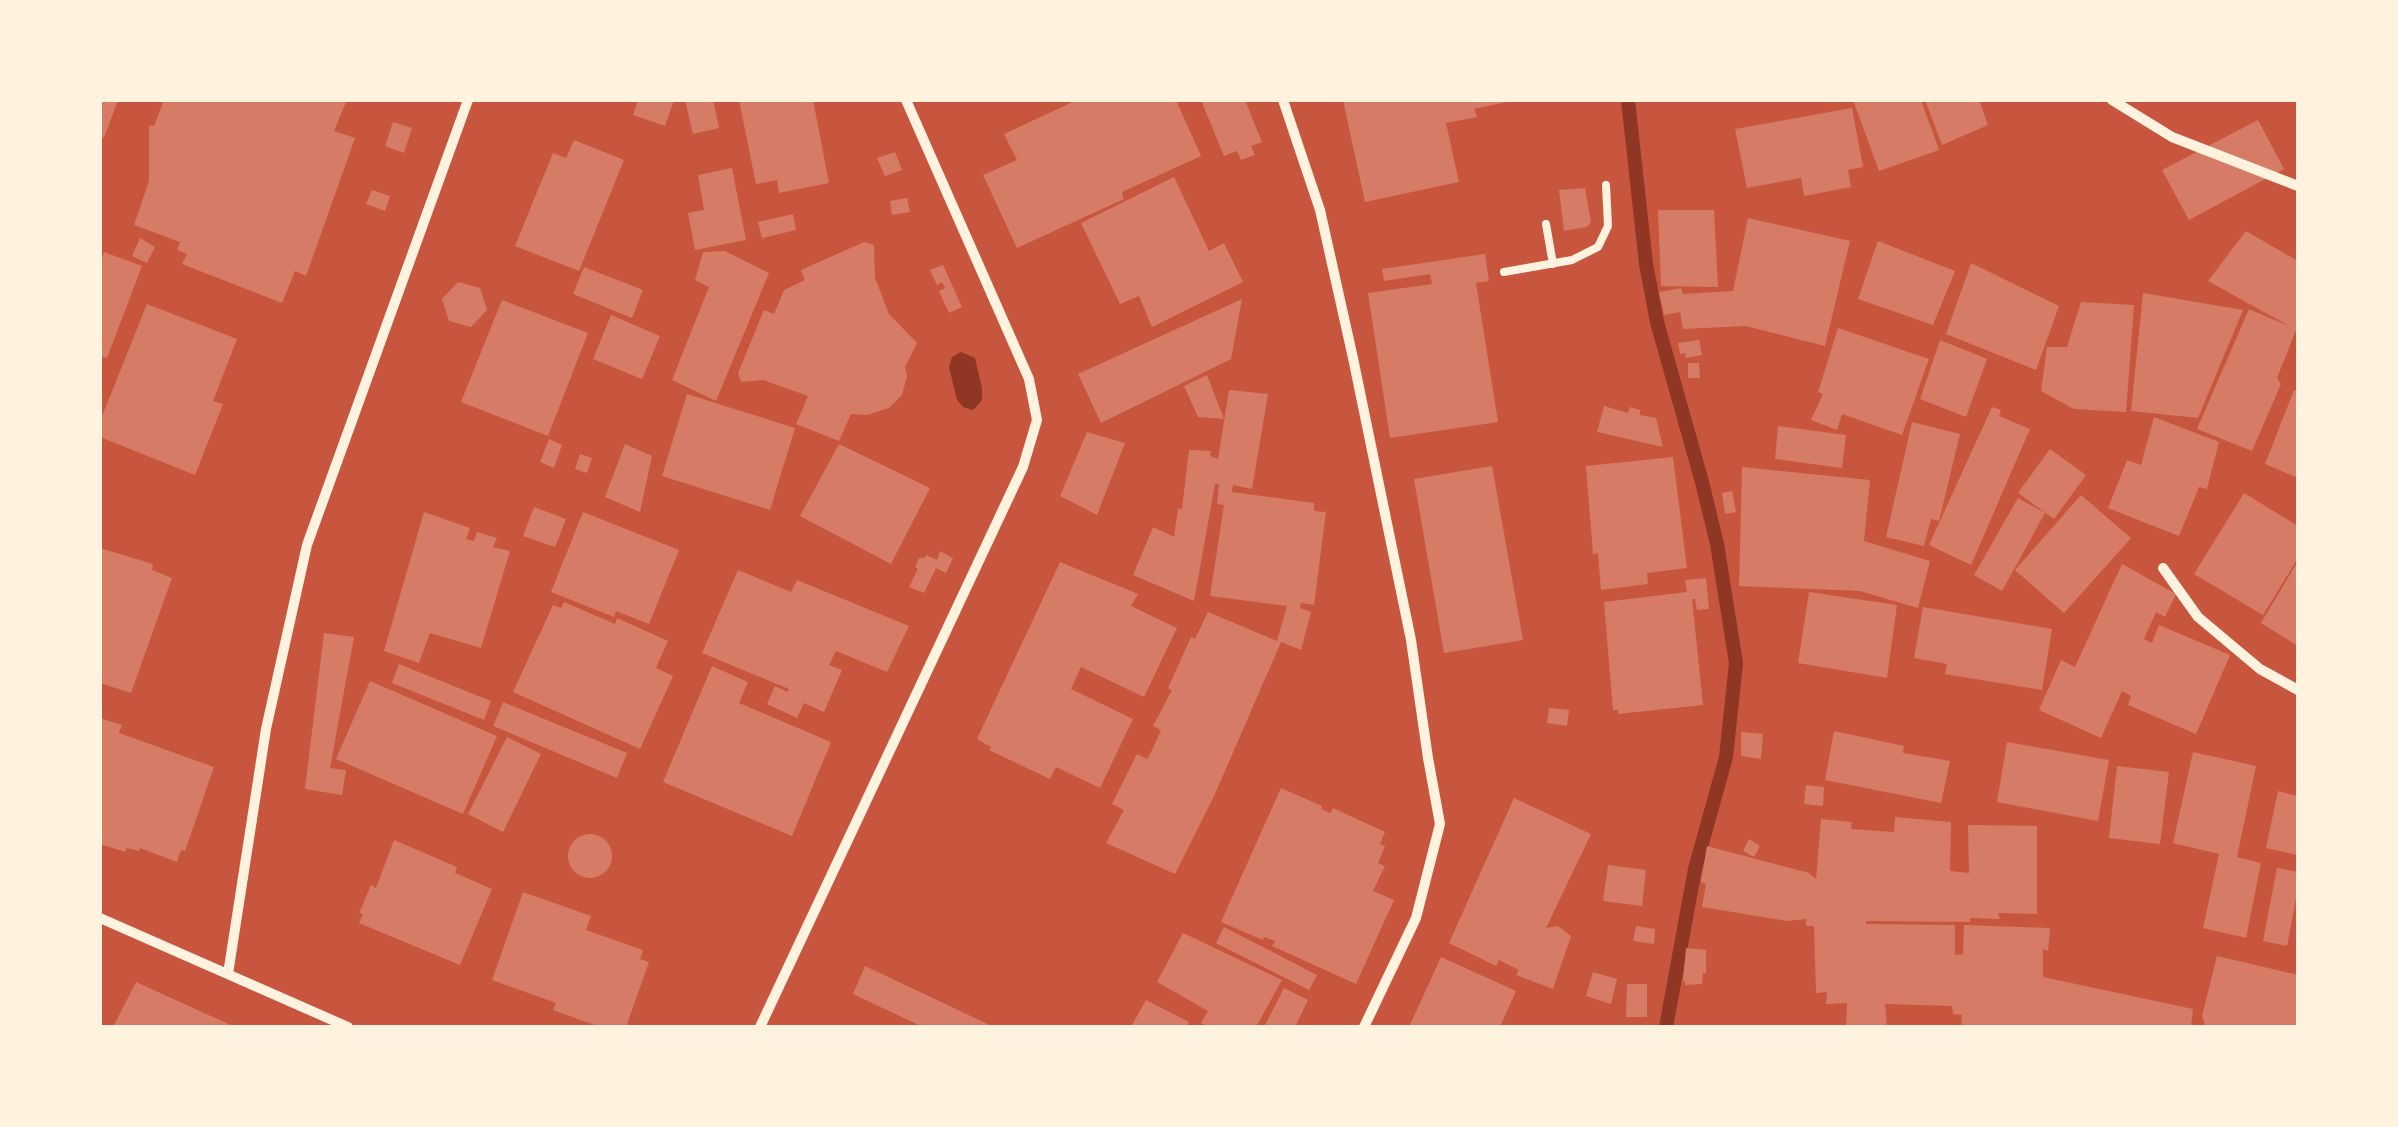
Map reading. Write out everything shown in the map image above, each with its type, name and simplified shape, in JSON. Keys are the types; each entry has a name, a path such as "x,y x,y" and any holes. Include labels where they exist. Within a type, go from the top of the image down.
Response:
{"street":[{"path":"228,974 266,730 307,545 468,100"},
{"path":"760,1027 1023,467 1037,420 1029,379 906,100"},
{"path":"1283,100 1320,210 1353,358 1411,640 1440,824 1416,918 1364,1027"},
{"path":"2112,100 2172,138 2298,186"},
{"path":"2163,568 2198,618 2260,669 2298,690"},
{"path":"100,918 348,1027"}],"lane":[{"path":"1504,272 1572,260 1598,247 1608,226 1606,185"},
{"path":"1546,224 1553,264"}],"shaded area":[{"path":"961,352 975,358 982,388 982,400 973,410 957,400 949,367 952,357"}],"building":[{"path":"100,100 118,100 104,138 100,136"},
{"path":"164,100 346,102 334,131 355,138 306,276 295,271 282,303 182,264 187,254 177,250 180,242 134,225 149,181 149,125 154,126"},
{"path":"638,100 674,100 665,126 633,115"},
{"path":"685,100 713,100 719,128 693,134"},
{"path":"739,100 813,100 829,183 779,193 777,180 756,184"},
{"path":"1077,100 1176,100 1201,156 1122,192 1124,199 1017,248 983,175 1017,160 1004,134"},
{"path":"1201,100 1245,100 1262,142 1251,146 1255,155 1241,160 1237,151 1224,156"},
{"path":"1343,100 1507,102 1474,109 1477,117 1446,123 1459,182 1365,202"},
{"path":"1853,100 1921,100 1939,150 1879,171"},
{"path":"1925,100 1979,100 1988,125 1942,145"},
{"path":"1852,108 1863,167 1848,170 1851,187 1804,196 1801,178 1747,188 1735,129"},
{"path":"2258,120 2284,169 2189,220 2162,170"},
{"path":"393,122 412,128 404,153 385,146"},
{"path":"574,140 624,160 579,271 515,246 553,153 566,158"},
{"path":"895,152 902,170 885,176 877,158"},
{"path":"732,168 746,240 695,250 688,213 704,210 698,175"},
{"path":"1174,177 1209,251 1224,243 1243,282 1152,327 1139,296 1120,304 1081,223"},
{"path":"1585,188 1591,222 1587,227 1564,231 1559,190"},
{"path":"372,190 390,196 385,211 366,204"},
{"path":"907,198 910,212 892,215 890,201"},
{"path":"1658,210 1714,210 1718,287 1661,286"},
{"path":"793,214 796,230 762,238 758,222"},
{"path":"1748,218 1850,241 1825,346 1746,326 1683,329 1680,312 1664,315 1659,292 1681,288 1683,294 1733,291"},
{"path":"2246,231 2298,261 2298,325 2277,378 2281,384 2252,451 2197,429 2249,309 2291,327 2208,281"},
{"path":"140,238 155,247 147,263 132,256"},
{"path":"1878,241 1955,271 1933,325 1858,299"},
{"path":"864,242 874,245 875,278 889,314 917,343 905,367 902,395 889,408 867,415 851,414 839,441 796,424 808,396 763,380 741,382 738,373 764,310 774,314 784,290 805,280 801,270"},
{"path":"725,251 769,273 716,401 672,380 709,287 695,280 703,252"},
{"path":"104,252 142,266 107,358 100,356 100,264"},
{"path":"1485,254 1489,281 1476,283 1498,422 1390,438 1368,293 1432,284 1430,274 1384,281 1382,269"},
{"path":"1971,263 2059,306 2036,370 1946,334"},
{"path":"943,265 962,307 949,313 939,291 945,288 942,282 937,285 930,270"},
{"path":"584,267 643,290 632,318 573,294"},
{"path":"458,282 480,288 487,310 471,327 449,321 442,299"},
{"path":"2143,293 2243,310 2198,418 2131,411"},
{"path":"1242,299 1231,359 1101,423 1078,374"},
{"path":"502,300 588,333 548,436 461,402"},
{"path":"2081,302 2134,305 2126,412 2074,409 2041,391 2047,347 2067,347"},
{"path":"147,304 237,339 213,401 223,404 195,475 100,437 100,421"},
{"path":"611,315 660,336 642,379 593,359"},
{"path":"1838,328 1929,359 1902,435 1842,414 1837,430 1811,420 1823,394 1818,392"},
{"path":"1699,340 1702,355 1686,358 1685,353 1680,354 1678,343"},
{"path":"1940,340 1987,359 1966,417 1920,399"},
{"path":"1688,363 1699,363 1700,378 1688,378"},
{"path":"1207,375 1224,419 1198,417 1184,386"},
{"path":"1229,390 1268,394 1252,489 1233,485 1232,492 1314,503 1314,511 1326,512 1314,605 1301,603 1300,608 1311,612 1301,650 1281,642 1215,794 1175,874 1106,843 1124,810 1112,804 1137,754 1147,759 1152,750 1161,730 1153,726 1172,690 1168,688 1191,637 1195,639 1208,612 1277,641 1287,606 1210,596 1224,505 1217,504 1219,484 1215,484 1194,601 1133,575 1153,527 1174,537 1178,508 1182,509 1189,450 1211,451 1210,456 1218,459"},
{"path":"2294,390 2298,392 2298,478 2265,464"},
{"path":"687,394 795,428 770,510 662,476"},
{"path":"1604,406 1628,413 1630,407 1640,410 1640,415 1656,418 1663,447 1597,432"},
{"path":"1992,407 2001,410 1999,416 2030,429 1971,565 1929,545"},
{"path":"2154,417 2219,442 2207,489 2199,487 2179,536 2108,508 2127,460 2141,465"},
{"path":"1912,422 1960,434 1939,521 1931,519 1924,546 1886,537"},
{"path":"1778,426 1846,435 1842,468 1775,459"},
{"path":"1087,432 1125,443 1097,515 1060,496"},
{"path":"549,439 562,445 554,468 540,462"},
{"path":"625,444 652,456 640,512 605,497"},
{"path":"839,444 930,488 891,564 800,516"},
{"path":"2050,449 2086,475 2054,519 2018,493"},
{"path":"580,454 592,458 587,473 575,469"},
{"path":"1673,457 1687,568 1647,573 1648,584 1601,590 1598,553 1593,554 1586,466"},
{"path":"1492,466 1523,640 1444,653 1414,479"},
{"path":"1742,467 1870,480 1864,541 1930,561 1918,608 1860,591 1739,586"},
{"path":"1732,491 1736,512 1725,514 1722,493"},
{"path":"2244,493 2298,526 2298,558 2263,615 2194,574"},
{"path":"2081,495 2131,538 2064,613 2015,570"},
{"path":"2018,498 2045,513 2002,591 1974,575"},
{"path":"534,507 566,519 555,547 523,536"},
{"path":"424,512 470,528 466,539 474,541 477,532 497,538 493,547 510,551 481,648 430,633 419,663 384,651"},
{"path":"583,512 679,550 649,624 616,611 614,617 551,592"},
{"path":"100,548 153,564 152,570 172,578 131,693 100,683"},
{"path":"940,551 953,558 946,573 936,568 924,593 909,587 919,558 926,555 937,560"},
{"path":"2298,561 2298,646 2261,623"},
{"path":"1060,562 1138,594 1131,606 1177,628 1144,697 1081,667 1071,689 1133,719 1100,788 1056,767 1050,779 989,750 991,747 977,739"},
{"path":"2122,564 2176,594 2165,617 2156,612 2144,639 2152,643 2159,625 2230,655 2196,734 2128,705 2131,696 2122,691 2101,738 2039,710 2061,660 2075,667"},
{"path":"738,570 791,592 797,580 909,626 887,672 836,651 829,665 842,670 824,712 804,703 797,718 767,704 775,686 787,692 789,689 702,653"},
{"path":"1706,578 1709,609 1697,610 1692,599 1703,705 1618,714 1618,710 1613,710 1604,602 1687,592 1685,580"},
{"path":"1809,592 1897,605 1887,678 1798,663"},
{"path":"564,602 615,624 617,618 668,641 656,668 673,676 640,749 513,692 553,605 561,608"},
{"path":"1923,607 2052,629 2042,690 1945,674 1947,664 1914,658"},
{"path":"324,633 354,637 330,768 346,770 342,795 305,789"},
{"path":"399,664 491,701 484,720 392,683"},
{"path":"712,666 748,682 739,703 831,742 792,836 663,782"},
{"path":"370,681 497,736 463,814 336,759"},
{"path":"503,702 627,753 617,778 493,726"},
{"path":"1549,708 1569,710 1567,726 1547,723"},
{"path":"100,718 122,725 119,733 214,767 185,851 181,850 177,862 140,848 127,848 125,852 100,844"},
{"path":"1834,731 1904,746 1903,753 1950,761 1941,803 1825,780"},
{"path":"1741,732 1763,734 1761,759 1741,756"},
{"path":"507,737 541,754 503,832 468,814"},
{"path":"2007,742 2109,760 2098,821 1997,802"},
{"path":"2193,752 2256,766 2237,857 2261,863 2246,938 2203,928 2219,854 2173,843"},
{"path":"2117,766 2169,772 2160,844 2109,838"},
{"path":"1806,785 1824,787 1823,806 1804,804"},
{"path":"1281,788 1330,813 1333,808 1385,832 1380,844 1385,846 1378,863 1385,866 1373,891 1394,900 1356,984 1272,946 1275,941 1264,937 1263,940 1221,922"},
{"path":"2278,791 2298,796 2298,855 2266,848"},
{"path":"1514,798 1591,834 1546,928 1558,926 1571,936 1553,989 1516,975 1519,970 1499,960 1496,966 1449,943"},
{"path":"1895,817 1951,822 1950,871 1969,873 1968,825 2037,826 2037,914 1998,913 2000,919 1970,918 1970,922 1866,924 1955,925 1955,955 1963,954 1964,925 2050,928 2048,951 2043,949 2043,977 2193,1009 2191,1027 1961,1027 1962,1015 1953,1014 1952,1006 1885,1004 1887,1027 1846,1027 1847,1003 1826,1004 1827,992 1816,993 1814,926 1806,926 1806,919 1787,921 1702,907 1706,884 1701,882 1707,846 1809,873 1816,879 1821,819 1852,822 1851,829 1894,832"},
{"path":"590,834 606,840 612,856 606,872 590,878 574,872 568,856 574,840"},
{"path":"1749,839 1760,846 1754,857 1743,851"},
{"path":"394,840 457,867 455,873 492,889 460,965 359,923 363,914 359,913 371,885 376,888"},
{"path":"1608,865 1646,870 1642,906 1603,901"},
{"path":"2277,868 2298,872 2287,946 2263,941"},
{"path":"523,892 591,916 586,930 643,950 640,959 649,962 626,1027 600,1027 553,1010 556,1003 492,980"},
{"path":"1636,926 1655,929 1654,944 1633,941"},
{"path":"1224,927 1317,975 1309,990 1216,943"},
{"path":"1183,933 1282,980 1256,1027 1208,1027 1201,1023 1208,1011 1157,982"},
{"path":"1686,948 1706,950 1702,984 1685,985 1683,981"},
{"path":"2217,956 2298,975 2298,1027 2206,1027 2202,1016"},
{"path":"1441,957 1516,991 1500,1027 1409,1027"},
{"path":"865,966 994,1027 923,1027 853,994"},
{"path":"1593,972 1617,979 1611,1004 1586,996"},
{"path":"136,982 235,1027 113,1027"},
{"path":"1627,984 1647,984 1647,1017 1626,1017"},
{"path":"1284,988 1308,1000 1295,1027 1264,1027"},
{"path":"1146,1000 1189,1022 1186,1027 1131,1027"}],"waterway":[{"path":"1628,100 1646,264 1657,322 1717,544 1736,663 1726,757 1695,869 1666,1027"}]}
